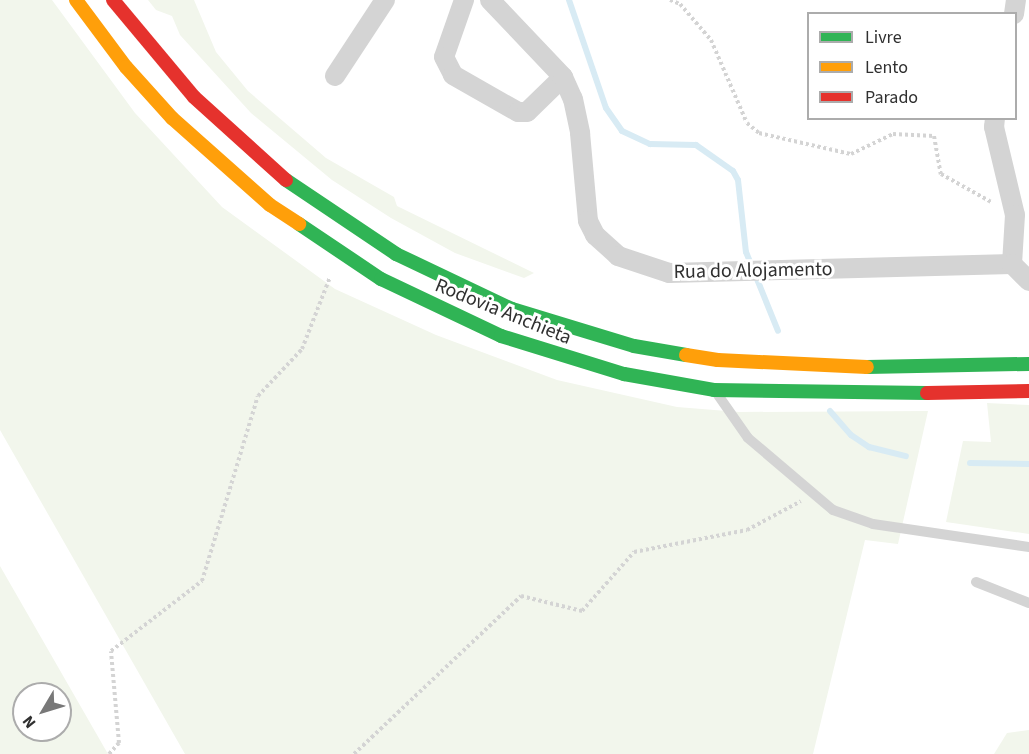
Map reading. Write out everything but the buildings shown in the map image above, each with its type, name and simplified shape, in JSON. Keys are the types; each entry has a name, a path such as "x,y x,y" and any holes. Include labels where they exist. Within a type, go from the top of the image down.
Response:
{"highway":[{"name":"Rodovia Anchieta","path":"76,0 126,66 203,148 270,205 343,256 420,300 521,344 624,374 714,390 878,394 1029,391"},
{"name":"Rodovia Anchieta","path":"113,0 194,97 289,183 396,254 512,309 623,343 718,360 875,367 1029,364"}],"street":[{"path":"335,76 385,0"},
{"path":"465,0 444,57 453,75 518,112 527,112 563,77"},
{"name":"Rua do Alojamento","path":"490,0 563,77 573,99 588,221 595,236 618,256 639,266 669,273 765,274 1012,264"},
{"path":"995,120 994,127 1022,215 1012,264 1029,281"}],"lane":[{"path":"714,390 748,438 811,495 833,510 873,524 1029,547"},
{"path":"976,582 1029,603"}],"path":[{"path":"670,0 680,4 711,40 747,123 759,133 851,154 893,134 934,136 941,174 1022,215"},
{"path":"109,754 119,743 111,651 202,581 258,396 302,349 322,288 343,256"},
{"path":"354,754 359,745 521,596 582,611 634,552 747,530 811,495"}],"shaded area":[{"path":"0,0 52,0 135,113 222,207 335,289 436,335 557,380 677,407 739,412 928,411 898,544 865,540 813,754 185,754 0,430"},
{"path":"148,0 194,0 216,52 248,91 326,158 394,197 397,206 534,273 524,278 455,253 391,218 332,180 251,113 180,35 172,16 156,10"},
{"path":"987,403 1029,405 1029,534 946,522 963,441 991,442"},
{"path":"0,566 67,682 12,682 12,742 72,742 72,691 108,754 0,754"},
{"path":"1029,730 1029,754 994,754 1007,733"}],"waterway":[{"path":"569,0 606,108 622,131 650,144 696,145 733,171 738,180 746,252 778,331"},
{"path":"830,411 851,435 869,447 906,456"},
{"path":"970,463 1029,464"}],"traffic: fast":[{"path":"286,180 396,254 512,309 634,346 686,355"},
{"path":"299,224 381,279 501,336 624,374 714,390 927,393"},
{"path":"867,367 1029,364"}],"traffic: slow":[{"path":"76,0 126,67 172,118 270,205 299,224"},
{"path":"686,355 718,360 867,367"}],"traffic: jam":[{"path":"113,0 194,97 286,180"},
{"path":"927,393 1029,391"}]}
